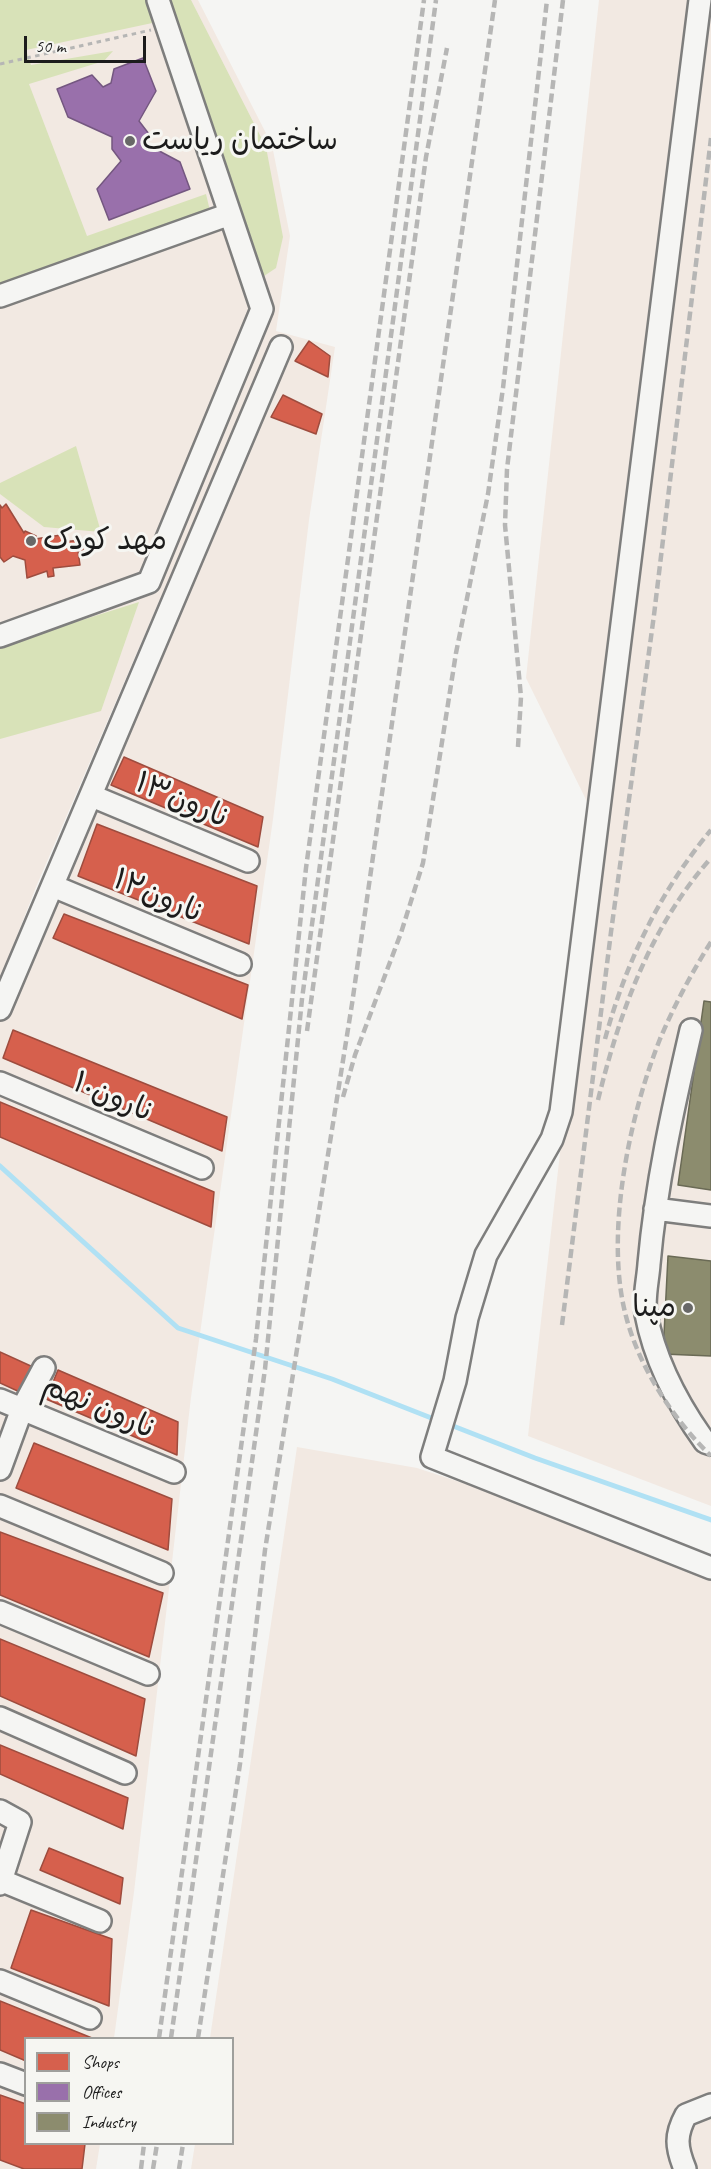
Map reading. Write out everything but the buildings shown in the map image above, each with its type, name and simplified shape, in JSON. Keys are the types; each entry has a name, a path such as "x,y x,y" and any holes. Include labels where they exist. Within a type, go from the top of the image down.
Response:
{"lane":[{"path":"0,636 149,582 262,309 169,26 158,0"},
{"path":"700,0 561,1112 552,1139 486,1255 467,1318 455,1381 432,1458 711,1568"},
{"path":"0,296 230,214"},
{"path":"0,1009 281,347"},
{"name":"نارون۱۳","path":"92,796 248,861"},
{"name":"نارون۱۲","path":"53,886 240,964"},
{"path":"691,1030 663,1153 645,1313 668,1384 705,1442 711,1444"},
{"name":"نارون۱۰","path":"0,1083 202,1168"},
{"path":"655,1209 711,1216"},
{"path":"0,1469 22,1409 44,1368"},
{"name":"نارون نهم","path":"0,1400 174,1472"},
{"path":"0,1506 162,1573"},
{"path":"0,1612 148,1674"},
{"path":"0,1719 125,1773"},
{"path":"0,1811 20,1822 0,1882 100,1921"},
{"path":"0,1981 90,2018"},
{"path":"0,2074 24,2083"},
{"path":"685,2169 679,2155 678,2131 686,2115 711,2105"}],"path":[{"path":"0,64 169,26"}],"shaded area":[{"path":"0,0 198,0 272,145 290,236 276,331 335,347 309,520 273,819 191,1397 134,1892 114,2037 24,2037 24,2145 100,2145 96,2169 0,2169","holes":["205,497 5,967 36,887"]},
{"path":"599,0 711,0 711,1506 528,1436 561,1144 602,832 526,678"},
{"path":"297,1447 417,1468 711,1564 711,2169 191,2169 195,2145 234,2145 234,2037 210,2037"}],"green space":[{"path":"0,0 146,0 157,22 26,50 31,65 113,51 104,61 29,84 87,236 206,194 211,215 0,288"},
{"path":"162,0 191,0 266,147 283,237 276,268 264,276"},
{"path":"76,446 101,532 44,527 0,494 0,483"},
{"path":"139,602 101,711 0,739 0,646"}],"waterway":[{"path":"0,1166 178,1328 332,1379 439,1421"},
{"path":"448,1424 535,1458 711,1520"}],"railway":[{"path":"159,2037 256,1339 306,868 424,0"},
{"path":"171,2037 265,1369 302,999 436,0"},
{"path":"198,2037 240,1764 265,1550 352,1004 495,0"},
{"path":"343,1097 355,1055 401,933 423,863 456,653 488,494 503,388 547,0"},
{"path":"518,747 521,697 505,525 507,469 563,0"},
{"path":"307,1031 426,157 447,48"},
{"path":"562,1325 611,932 654,615 711,138"},
{"path":"605,1039 623,982 647,928 676,878 711,830"},
{"path":"598,1100 616,1034 654,941 671,912 711,858"},
{"path":"711,942 671,1014 639,1101 624,1172 618,1243 619,1277 624,1308 637,1349 669,1407 711,1456"},
{"path":"141,2169 144,2145"},
{"path":"153,2169 157,2145"},
{"path":"179,2169 183,2145"}],"place":[{"name":"ساختمان ریاست","path":"130,141"},
{"name":"مهد کودک","path":"31,541"},
{"name":"مپنا","path":"688,1308"}]}
